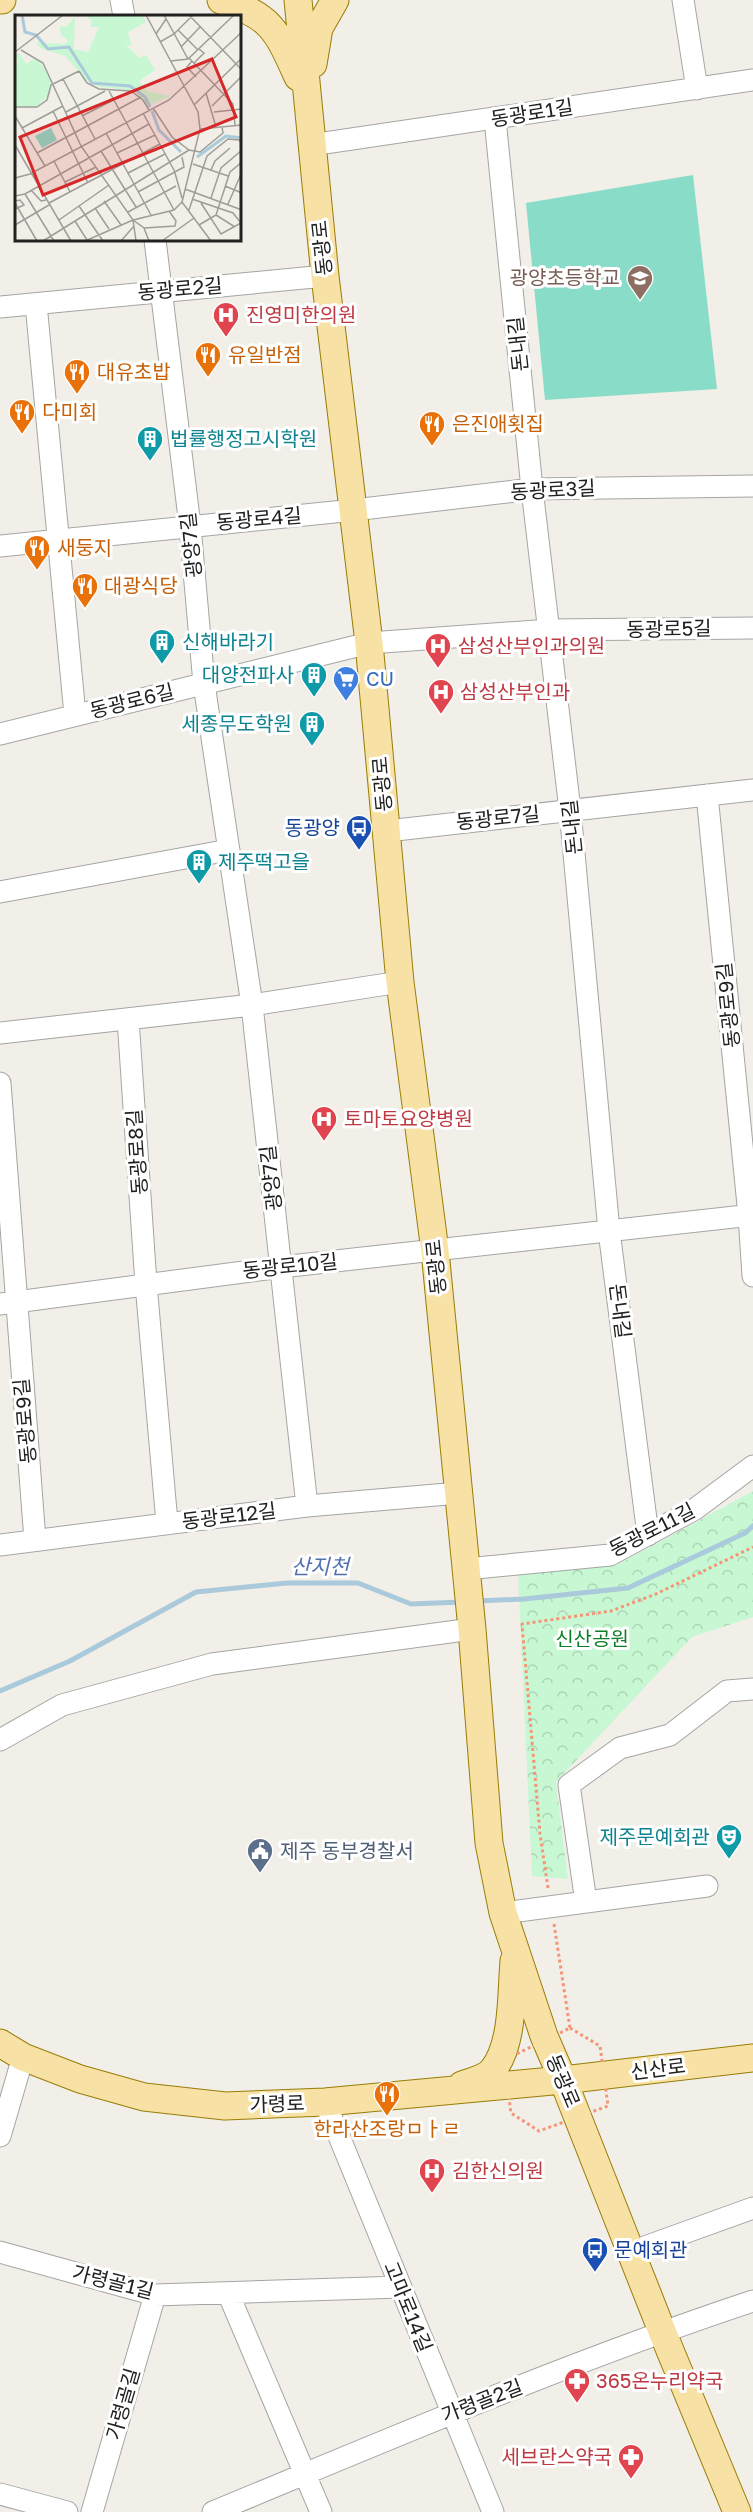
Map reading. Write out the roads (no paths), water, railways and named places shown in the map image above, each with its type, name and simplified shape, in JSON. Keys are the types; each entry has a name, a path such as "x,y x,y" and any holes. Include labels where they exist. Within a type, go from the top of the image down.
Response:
{"main road":[{"path":"221,0 244,7 271,25 285,48 307,97"},
{"name":"동광로","path":"298,0 325,276 369,643 400,982 435,1251 472,1629 489,1843 503,1913 544,2036 737,2512"},
{"path":"307,97 319,28 334,0"},
{"path":"440,2092 482,2078 491,2072 499,2060 508,2035 515,1950"},
{"name":"가령로","path":"0,2043 23,2057 80,2079 144,2097 225,2106 325,2102 563,2080"},
{"name":"신산로","path":"563,2080 753,2058"}],"street":[{"path":"121,0 124,15"},
{"path":"683,0 696,88"},
{"name":"동광로1길","path":"311,146 753,80"},
{"name":"돈내길","path":"495,119 532,489 570,810 609,1231 648,1535"},
{"name":"광양7길","path":"154,242 190,526 204,684 252,1005 307,1506"},
{"name":"동광로2길","path":"0,307 325,276"},
{"path":"36,303 75,715"},
{"name":"동광로3길","path":"354,510 532,489 753,486"},
{"name":"동광로4길","path":"0,546 57,538 354,510"},
{"name":"동광로5길","path":"369,643 550,630 753,628"},
{"name":"동광로6길","path":"0,734 369,643"},
{"name":"동광로7길","path":"387,831 753,790"},
{"name":"동광로9길","path":"707,795 751,1215 753,1276"},
{"path":"0,892 229,850"},
{"path":"0,1033 252,1005 400,982"},
{"name":"동광로8길","path":"128,1019 146,1284"},
{"name":"동광로9길","path":"0,1083 8,1303 35,1540"},
{"path":"435,1251 751,1215"},
{"name":"동광로10길","path":"8,1303 280,1267 435,1251"},
{"path":"146,1284 167,1523"},
{"name":"동광로11길","path":"466,1570 610,1556 695,1509 753,1466"},
{"name":"동광로12길","path":"0,1545 307,1506 459,1493"},
{"path":"0,1740 62,1705 212,1664 472,1629"},
{"path":"586,1902 569,1785 620,1748 670,1735 728,1691 753,1689"},
{"path":"503,1913 707,1886"},
{"path":"0,2136 23,2057"},
{"name":"고마로14길","path":"325,2102 493,2512"},
{"path":"631,2252 753,2208"},
{"name":"가령골1길","path":"0,2252 155,2295 400,2287"},
{"path":"228,2294 321,2512"},
{"name":"가령골길","path":"92,2512 155,2295"},
{"name":"가령골2길","path":"213,2512 451,2412 662,2331 753,2301"},
{"path":"0,2494 67,2512"}],"waterway":[{"name":"산지천","path":"477,1601 524,1599 628,1588 745,1533 753,1526"},
{"name":"산지천","path":"0,1691 70,1661 196,1592 287,1583 358,1583 411,1604 462,1602"}],"place":[{"name":"광양초등학교","path":"640,301"},
{"name":"진영미한의원","path":"226,338"},
{"name":"유일반점","path":"208,378"},
{"name":"대유초밥","path":"77,395"},
{"name":"다미회","path":"22,435"},
{"name":"은진애횟집","path":"432,447"},
{"name":"법률행정고시학원","path":"150,462"},
{"name":"새둥지","path":"37,571"},
{"name":"대광식당","path":"85,609"},
{"name":"신해바라기","path":"162,665"},
{"name":"삼성산부인과의원","path":"438,669"},
{"name":"대양전파사","path":"314,698"},
{"name":"CU","path":"346,702"},
{"name":"삼성산부인과","path":"441,715"},
{"name":"세종무도학원","path":"312,747"},
{"name":"동광양","path":"359,851"},
{"name":"제주떡고을","path":"199,885"},
{"name":"토마토요양병원","path":"324,1142"},
{"name":"제주문예회관","path":"729,1860"},
{"name":"제주 동부경찰서","path":"260,1874"},
{"name":"한라산조랑ㅁㅏㄹ","path":"387,2117"},
{"name":"김한신의원","path":"432,2194"},
{"name":"문예회관","path":"595,2273"},
{"name":"365온누리약국","path":"577,2404"},
{"name":"세브란스약국","path":"631,2480"}],"park label":[{"name":"신산공원","path":"592,1639"}]}
